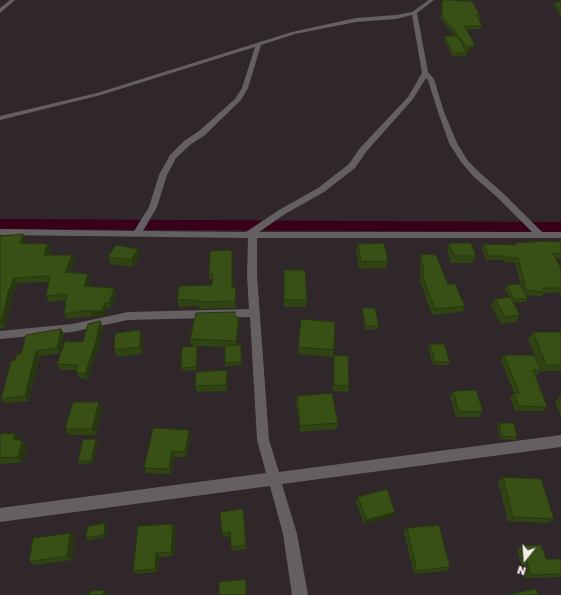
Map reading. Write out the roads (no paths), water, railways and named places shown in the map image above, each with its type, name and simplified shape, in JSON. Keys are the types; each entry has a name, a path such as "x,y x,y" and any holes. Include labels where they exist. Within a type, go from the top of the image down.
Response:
{"street":[{"path":"0,11 14,0"},
{"path":"0,118 99,94 294,33 334,24 396,17 414,13 432,0"},
{"path":"414,13 425,73 430,79 453,143 465,162 476,174 501,196 540,235"},
{"path":"136,234 153,207 163,175 173,157 187,144 202,134 238,100 245,88 259,43"},
{"path":"250,235 282,212 321,190 352,166 364,150 410,98 420,84 425,73"},
{"path":"0,232 250,235 561,235"},
{"path":"250,235 263,440 290,534 300,595"},
{"path":"0,335 72,328 128,316 255,313"},
{"path":"0,515 561,441"}],"waterway":[{"path":"0,224 561,227"}]}
